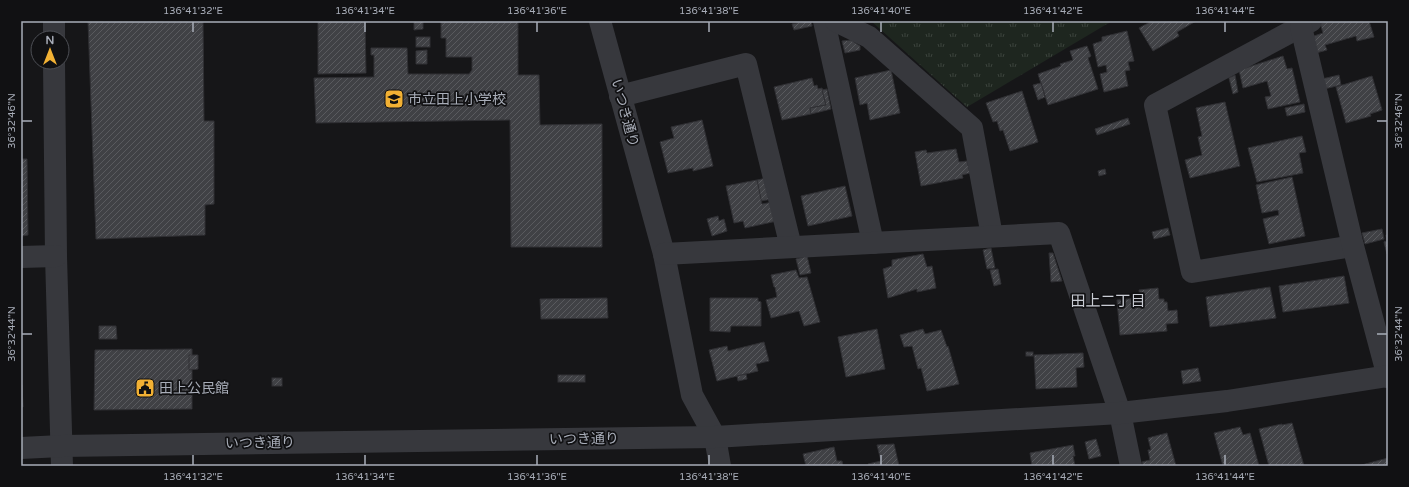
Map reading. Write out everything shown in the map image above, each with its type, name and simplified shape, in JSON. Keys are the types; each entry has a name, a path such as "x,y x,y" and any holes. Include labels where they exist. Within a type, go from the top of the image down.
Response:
{"street":[{"name":"いつき通り","path":"21,448 62,456 714,437 692,395 664,254 600,21"},
{"path":"824,21 873,243"},
{"path":"836,21 869,38 972,128 992,236"},
{"path":"720,466 714,437 1120,413 1227,401 1388,377 1352,246 1306,24 1155,105 1192,272 1352,246"},
{"path":"620,96 746,64 791,247"},
{"path":"54,70 56,256 62,456"},
{"path":"664,254 1059,233 1120,413 1131,466"},
{"path":"21,257 56,256"}],"green space":[{"path":"871,21 1112,21 967,107"}],"building":[{"path":"88,21 203,21 204,121 214,121 214,204 205,205 205,235 96,239"},
{"path":"318,21 365,21 366,73 318,74"},
{"path":"414,21 423,21 423,29 414,30"},
{"path":"441,21 518,21 518,75 539,75 540,125 602,124 602,247 511,247 510,120 316,123 314,78 374,77 374,55 371,55 371,48 407,48 408,74 469,74 472,70 472,57 446,57 446,38 441,38"},
{"path":"811,21 812,26 794,30 792,24"},
{"path":"1152,21 1196,21 1177,32 1179,36 1153,51 1139,28"},
{"path":"1326,21 1369,21 1374,37 1357,41 1356,36 1325,45 1327,50 1316,53 1311,37 1323,33 1320,23"},
{"path":"1127,31 1134,61 1128,62 1130,70 1125,71 1128,86 1104,92 1100,74 1107,72 1106,65 1098,67 1093,44 1102,41 1102,37"},
{"path":"416,37 430,37 430,47 416,47"},
{"path":"851,40 860,46 860,50 845,53 842,41"},
{"path":"1087,46 1091,56 1088,58 1098,89 1048,105 1038,74 1073,60 1070,51"},
{"path":"427,50 427,64 416,64 416,51"},
{"path":"1283,56 1287,69 1292,68 1300,102 1268,109 1265,97 1271,96 1267,81 1243,88 1239,70"},
{"path":"891,70 900,113 870,120 867,103 860,105 855,78"},
{"path":"1235,75 1238,92 1233,94 1229,78"},
{"path":"1339,75 1341,85 1324,89 1322,79"},
{"path":"1372,76 1382,110 1370,114 1371,116 1346,123 1336,87"},
{"path":"812,78 814,86 817,85 818,89 822,88 826,105 810,108 811,114 782,120 774,87"},
{"path":"1041,83 1045,97 1038,100 1033,85"},
{"path":"827,89 831,109 811,114 810,108 826,105 822,90"},
{"path":"1022,91 1038,142 1010,151 1003,130 1000,131 997,121 993,122 986,103"},
{"path":"1225,102 1240,166 1190,178 1185,160 1202,155 1198,137 1202,136 1196,108"},
{"path":"1304,104 1305,112 1287,116 1285,108"},
{"path":"1128,118 1130,124 1097,135 1095,129"},
{"path":"702,120 713,166 693,171 693,168 668,173 660,142 674,138 671,127"},
{"path":"1302,136 1306,152 1299,153 1303,173 1257,182 1248,148"},
{"path":"956,149 959,162 967,161 970,173 962,175 963,178 921,186 915,152 926,150 927,153"},
{"path":"21,159 27,159 28,235 22,236 21,236"},
{"path":"1105,169 1106,174 1099,176 1098,171"},
{"path":"1292,177 1305,236 1269,244 1263,219 1279,215 1278,210 1262,213 1256,185"},
{"path":"767,178 772,199 761,201 757,180"},
{"path":"757,180 762,204 773,202 777,221 745,228 743,221 734,223 726,186"},
{"path":"845,186 852,216 808,226 801,196"},
{"path":"718,216 719,221 724,219 727,231 712,236 707,219"},
{"path":"1168,228 1170,235 1154,239 1152,232"},
{"path":"1382,229 1384,239 1365,244 1362,233"},
{"path":"1386,235 1388,235 1388,254 1384,242 1387,241"},
{"path":"991,248 995,268 987,269 983,250"},
{"path":"1049,253 1053,253 1062,281 1051,282"},
{"path":"923,254 927,267 932,266 936,288 917,292 917,289 888,298 883,269 892,266 892,260"},
{"path":"807,256 811,273 800,275 796,259"},
{"path":"998,269 1001,284 994,286 990,270"},
{"path":"796,270 799,278 807,277 820,322 804,326 799,311 771,318 766,300 777,297 771,275"},
{"path":"1344,276 1349,303 1283,312 1279,286"},
{"path":"1270,287 1276,318 1210,327 1206,297"},
{"path":"1158,288 1159,299 1164,299 1164,302 1167,302 1168,311 1177,310 1178,323 1166,324 1167,331 1120,335 1117,300 1140,298 1139,290"},
{"path":"607,298 608,318 541,319 540,299"},
{"path":"710,298 758,298 758,301 761,302 761,326 731,326 730,332 710,331"},
{"path":"99,326 116,326 117,339 99,339"},
{"path":"877,329 885,369 846,377 838,337"},
{"path":"923,329 925,334 941,330 947,347 948,346 959,384 927,391 921,368 918,369 912,346 904,347 900,335"},
{"path":"764,342 769,361 756,364 758,371 717,381 709,350 727,346 728,351"},
{"path":"192,349 192,409 94,410 95,350"},
{"path":"1026,352 1033,352 1033,356 1026,356"},
{"path":"1083,353 1084,367 1076,368 1077,387 1036,389 1034,355"},
{"path":"189,355 198,355 198,369 189,370"},
{"path":"1198,368 1201,381 1183,384 1181,371"},
{"path":"746,374 747,379 738,381 737,376"},
{"path":"558,375 585,375 585,382 558,382"},
{"path":"272,378 282,378 282,386 272,386"},
{"path":"22,385 23,407 21,407"},
{"path":"1292,423 1304,466 1269,466 1259,429"},
{"path":"1240,427 1243,435 1250,433 1259,466 1223,466 1214,433"},
{"path":"1167,433 1176,466 1143,466 1142,462 1150,460 1148,450 1151,450 1148,438"},
{"path":"1096,439 1101,456 1089,459 1085,442"},
{"path":"894,444 899,466 869,466 868,464 881,461 877,445"},
{"path":"1073,445 1075,466 1032,466 1030,453"},
{"path":"834,447 837,461 842,461 843,466 806,466 803,454"},
{"path":"1388,458 1388,466 1358,466"}],"place":[{"name":"市立田上小学校","path":"394,99"},
{"name":"田上公民館","path":"145,388"}],"district":[{"name":"田上二丁目","path":"1108,301"}]}
